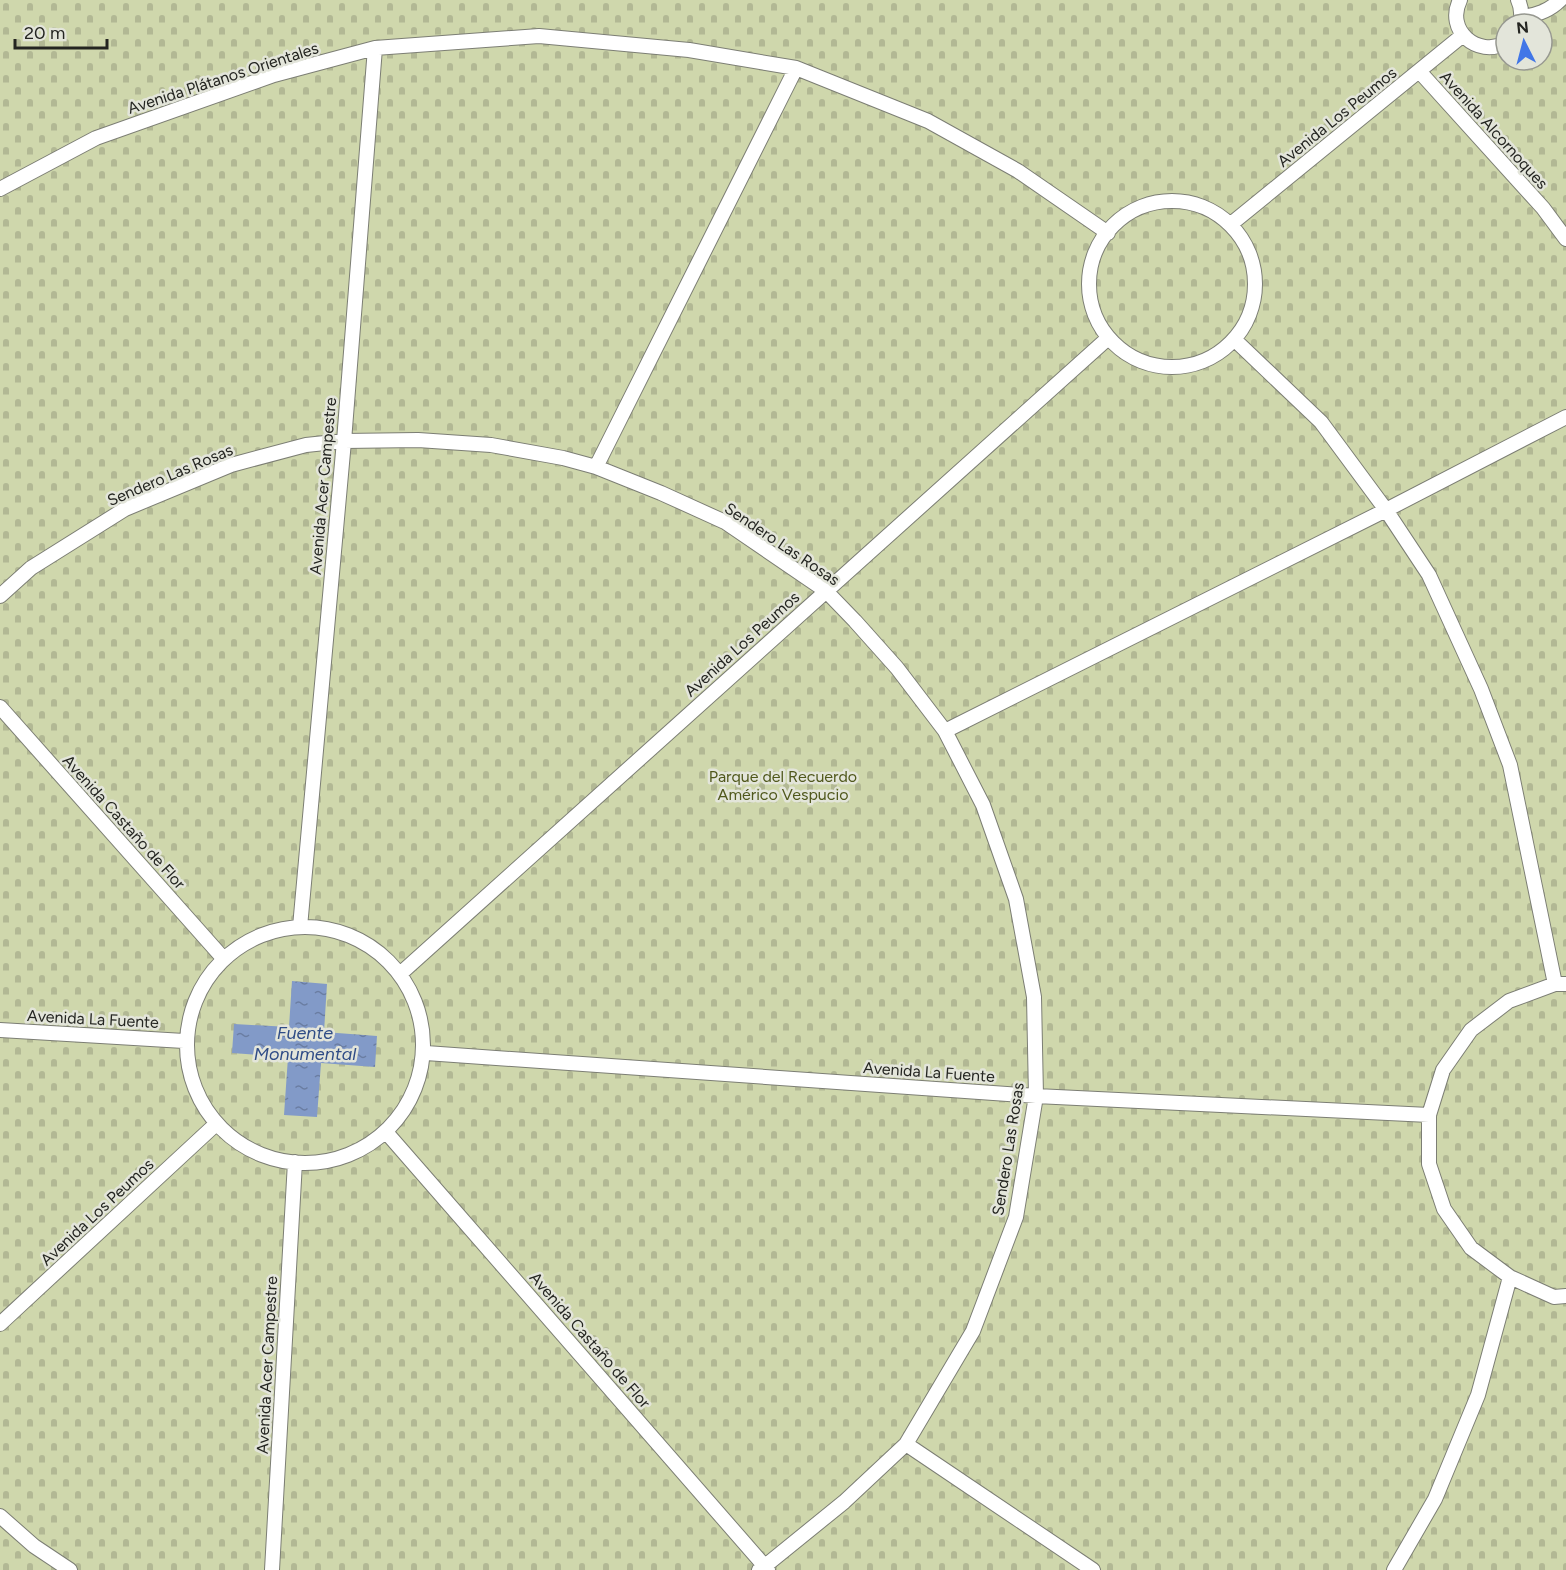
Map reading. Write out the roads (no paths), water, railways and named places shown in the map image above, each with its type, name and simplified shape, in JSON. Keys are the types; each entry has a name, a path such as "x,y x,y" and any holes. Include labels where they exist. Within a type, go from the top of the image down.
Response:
{"lane":[{"path":"1460,0 1456,16 1463,35 1472,43 1482,47 1494,48"},
{"path":"1542,12 1560,0"},
{"name":"Avenida Los Peumos","path":"1231,224 1463,35"},
{"name":"Avenida Plátanos Orientales","path":"0,189 96,138 274,75 375,48 539,36 688,50 796,68 928,121 1018,171 1108,233"},
{"name":"Avenida Acer Campestre","path":"300,927 344,441 375,48"},
{"path":"596,467 796,68"},
{"name":"Avenida Alcornoques","path":"1419,71 1543,208 1566,239"},
{"path":"1169,201 1196,204 1220,215 1231,224 1251,258 1256,285 1250,313 1236,341 1216,354 1192,365 1166,367 1140,361 1107,339 1091,307 1088,284 1092,260 1120,218 1143,206 1169,201"},
{"name":"Avenida Los Peumos","path":"400,974 1107,339"},
{"path":"1236,341 1321,422 1386,510 1429,575 1481,689 1510,765 1560,984 1509,1001 1471,1030 1443,1070 1429,1115 1429,1164 1443,1209 1471,1248 1510,1277 1554,1297 1566,1296"},
{"path":"945,731 1566,417"},
{"name":"Sendero Las Rosas","path":"0,596 31,568 125,508 231,465 306,445 344,441 417,440 491,445 563,458 596,467 725,522 825,591 897,668 945,731 983,805 1016,899 1034,997 1036,1096 1016,1217 973,1331 906,1444 844,1502 764,1569"},
{"name":"Avenida Castaño de Flor","path":"0,707 223,958"},
{"path":"300,927 338,932 372,948 400,974 418,1008 426,1053 407,1107 386,1132 356,1152 321,1163 295,1162 247,1149 216,1124 194,1089 184,1041 189,1018 201,988 223,958 243,944 270,932 300,927"},
{"name":"Avenida La Fuente","path":"0,1030 184,1041"},
{"name":"Avenida La Fuente","path":"426,1053 1036,1096 1429,1115"},
{"name":"Avenida Los Peumos","path":"0,1324 216,1124"},
{"name":"Avenida Castaño de Flor","path":"386,1132 764,1569"},
{"name":"Avenida Acer Campestre","path":"272,1570 295,1162"},
{"path":"1394,1570 1435,1498 1478,1395 1510,1277"},
{"path":"906,1444 1092,1570"},
{"path":"0,1516 34,1546 70,1570"}],"water":[{"name":"Fuente Monumental","path":"292,981 327,984 324,1032 377,1036 375,1067 321,1063 317,1117 284,1115 288,1057 232,1053 234,1024 289,1027"}],"park label":[{"name":"Parque del Recuerdo Américo Vespucio","path":"783,785"}]}
